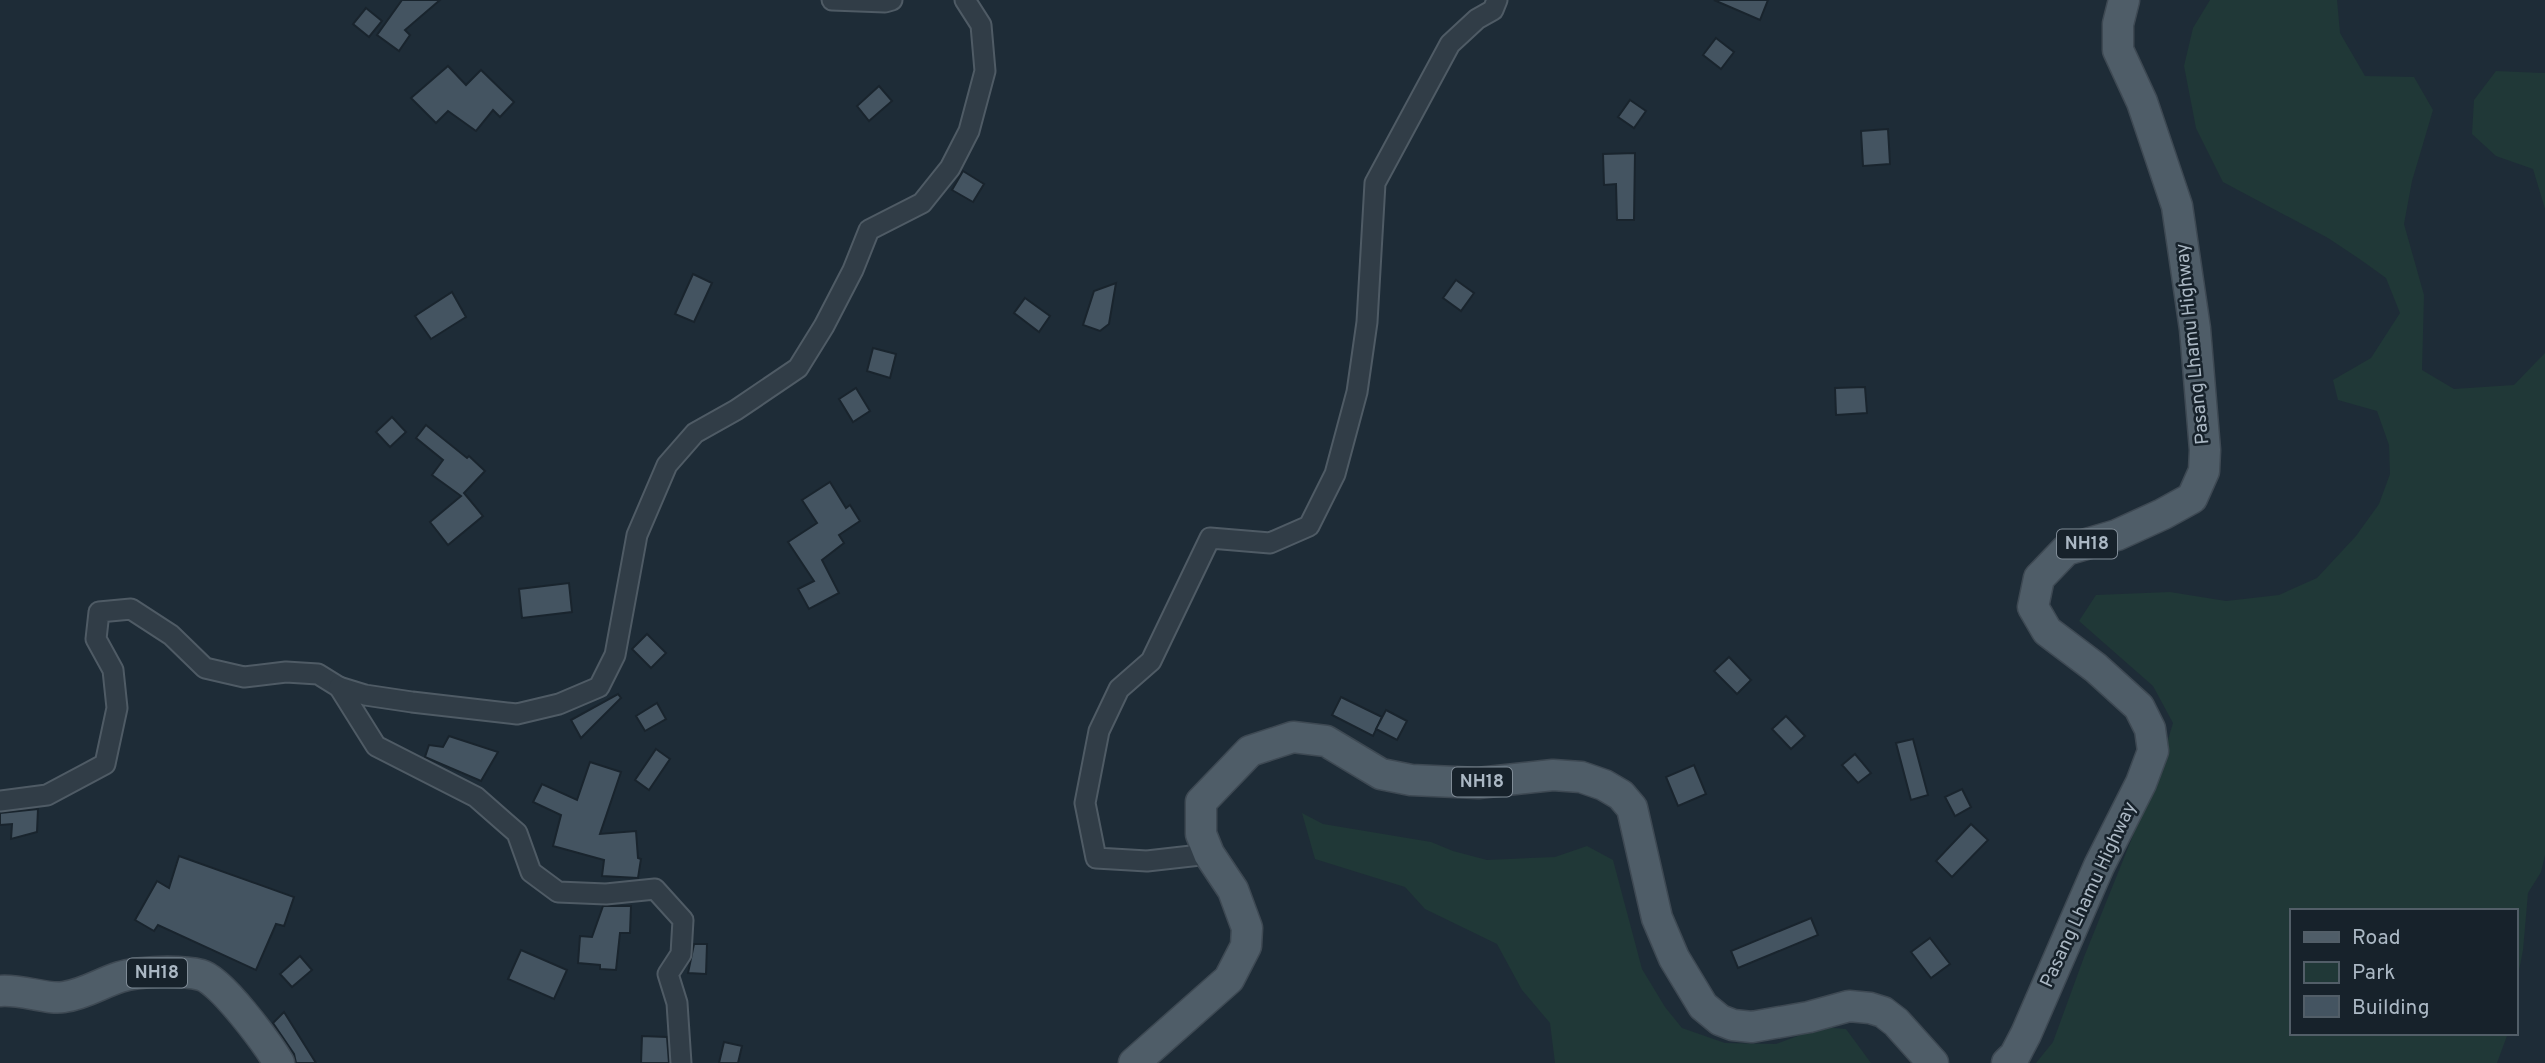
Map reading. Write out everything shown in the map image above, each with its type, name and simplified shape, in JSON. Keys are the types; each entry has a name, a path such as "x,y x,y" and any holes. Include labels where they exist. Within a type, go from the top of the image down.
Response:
{"main road":[{"name":"Pasang Lhamu Highway","path":"2007,1063 2015,1055 2026,1034 2099,866 2141,783 2153,751 2150,729 2139,707 2096,668 2047,631 2033,607 2039,578 2066,550 2117,535 2192,498 2204,471 2205,450 2195,329 2176,206 2143,102 2118,50 2118,24 2124,0"},
{"name":"NH18","path":"1134,1063 1229,979 1246,946 1247,928 1233,890 1209,854 1200,834 1201,802 1250,751 1293,737 1326,741 1381,774 1411,780 1478,783 1553,775 1581,777 1604,785 1621,795 1632,808 1657,918 1674,958 1703,1006 1720,1020 1733,1026 1752,1027 1809,1017 1849,1006 1870,1008 1883,1012 1896,1022 1933,1063"},
{"name":"NH18","path":"0,991 11,990 61,998 97,989 120,977 145,972 202,975 225,994 279,1063"}],"street":[{"path":"832,0 892,0"},
{"path":"0,801 47,795 106,764 117,708 113,670 96,639 99,612 131,609 171,635 205,668 244,677 286,672 318,674 339,687 365,695 517,714 559,704 599,687 615,655 637,535 667,465 695,433 736,410 798,368 824,326 853,270 869,230 922,204 950,168 969,131 985,71 981,24 965,0"},
{"path":"1209,854 1147,861 1096,858 1085,803 1099,731 1119,689 1151,661 1210,538 1270,543 1309,526 1335,474 1357,393 1367,321 1375,183 1450,44 1477,19 1493,10 1497,0"},
{"path":"339,687 376,746 476,797 517,833 531,872 558,892 606,894 655,889 683,920 681,954 668,974 677,1003 681,1063"}],"green space":[{"path":"2210,0 2337,0 2340,33 2365,76 2414,77 2433,110 2412,181 2404,224 2424,295 2422,370 2454,389 2514,385 2545,353 2545,855 2541,872 2528,893 2523,950 2517,981 2517,909 2290,909 2290,1035 2507,1035 2497,1063 2036,1063 2053,1042 2157,776 2173,723 2153,686 2079,621 2096,595 2170,592 2226,601 2279,595 2317,578 2356,536 2379,504 2390,474 2389,445 2377,411 2338,400 2333,380 2371,358 2400,313 2386,278 2328,238 2223,182 2196,128 2184,66 2193,28"},
{"path":"2496,71 2545,73 2545,209 2533,169 2496,156 2472,134 2474,100"},
{"path":"1302,813 1323,824 1431,842 1487,860 1555,857 1587,846 1613,860 1642,969 1665,1007 1682,1028 1725,1043 1776,1044 1822,1027 1846,1029 1871,1063 1555,1063 1550,1023 1522,990 1497,944 1425,909 1405,887 1315,859"}],"building":[{"path":"402,0 440,0 405,30 410,35 399,51 377,35"},
{"path":"1714,0 1768,0 1760,20"},
{"path":"366,8 382,21 369,37 353,24"},
{"path":"1716,38 1734,52 1721,69 1703,55"},
{"path":"448,66 466,85 481,70 514,102 500,117 493,110 476,131 448,111 436,123 411,98"},
{"path":"879,86 892,101 869,121 857,106"},
{"path":"1630,100 1646,111 1634,128 1618,117"},
{"path":"1888,129 1890,164 1863,166 1861,131"},
{"path":"1635,153 1634,220 1617,220 1616,184 1604,185 1603,154"},
{"path":"963,171 984,184 973,202 952,190"},
{"path":"693,274 712,283 694,322 675,314"},
{"path":"1456,280 1474,293 1461,311 1443,298"},
{"path":"1116,283 1109,324 1100,331 1083,325 1094,291"},
{"path":"452,292 466,317 431,339 415,316"},
{"path":"1025,298 1050,316 1039,332 1014,313"},
{"path":"873,348 896,354 890,378 867,371"},
{"path":"1865,387 1867,413 1836,415 1835,388"},
{"path":"856,388 870,411 853,422 839,399"},
{"path":"392,417 406,432 390,447 376,432"},
{"path":"426,425 485,471 464,493 483,516 448,545 430,522 461,496 432,475 443,460 416,438"},
{"path":"830,482 846,508 850,505 860,521 839,535 844,543 822,560 839,593 809,609 798,589 814,581 788,542 817,523 802,500"},
{"path":"569,583 572,612 522,618 519,589"},
{"path":"647,634 666,653 651,668 632,649"},
{"path":"1729,657 1751,680 1737,694 1714,671"},
{"path":"618,694 621,698 581,738 571,720"},
{"path":"1341,697 1382,717 1373,736 1332,715"},
{"path":"657,703 666,719 645,731 636,716"},
{"path":"1386,710 1407,721 1397,740 1376,729"},
{"path":"1786,716 1805,736 1791,749 1772,729"},
{"path":"449,736 498,752 481,781 425,757 429,745 443,747"},
{"path":"1913,739 1928,795 1911,800 1896,743"},
{"path":"656,749 670,759 649,790 635,780"},
{"path":"1855,754 1871,773 1858,783 1842,765"},
{"path":"590,762 621,772 600,834 636,831 638,858 641,859 638,878 602,876 604,860 553,846 561,815 533,802 542,784 577,800"},
{"path":"1694,765 1706,794 1678,806 1666,777"},
{"path":"1962,789 1971,807 1955,816 1945,797"},
{"path":"38,809 37,832 11,839 12,824 0,825 0,813"},
{"path":"1971,824 1988,840 1952,877 1936,861"},
{"path":"179,856 294,897 284,926 276,924 256,970 158,925 154,931 135,920 157,881 169,888"},
{"path":"603,906 631,906 630,933 620,933 616,970 578,963 580,936 592,937"},
{"path":"1811,918 1818,935 1738,968 1731,951"},
{"path":"1930,938 1950,964 1931,978 1911,952"},
{"path":"694,944 707,944 706,974 688,973"},
{"path":"521,950 567,970 554,999 508,979"},
{"path":"300,956 312,970 292,987 280,974"},
{"path":"284,1012 316,1063 296,1063 294,1054 273,1023"},
{"path":"642,1036 667,1037 669,1063 641,1063"},
{"path":"724,1042 742,1046 738,1063 719,1063"}]}
